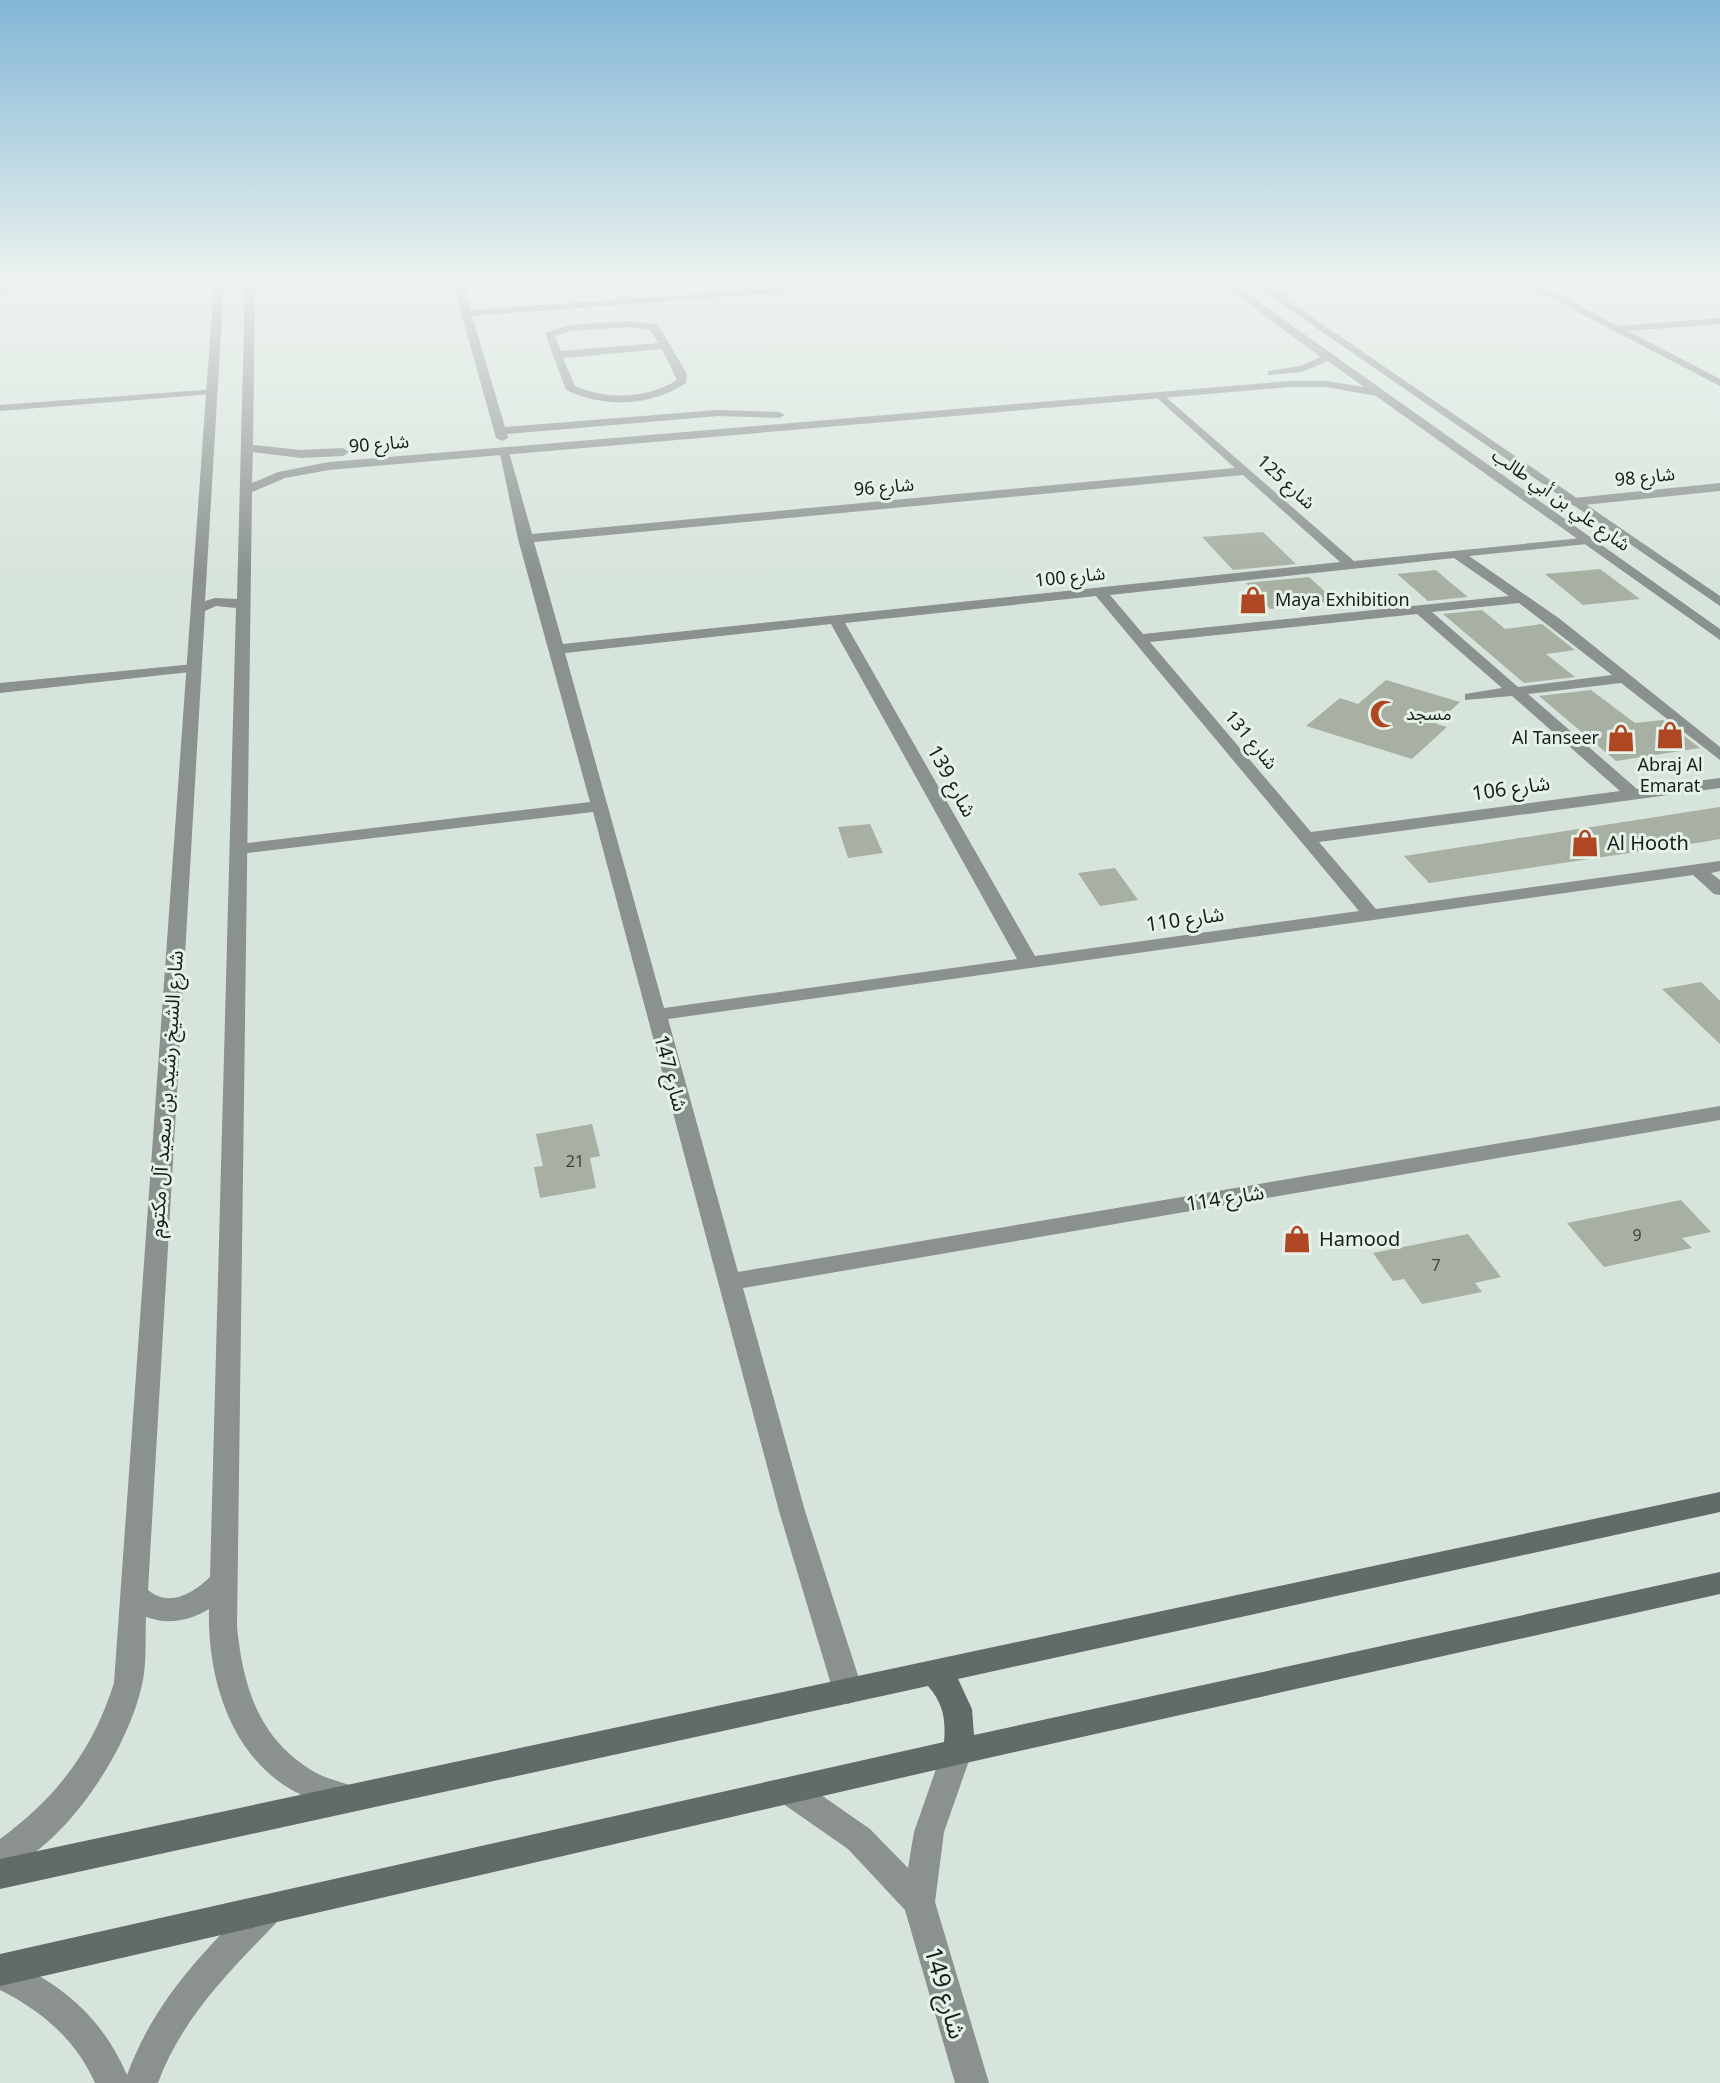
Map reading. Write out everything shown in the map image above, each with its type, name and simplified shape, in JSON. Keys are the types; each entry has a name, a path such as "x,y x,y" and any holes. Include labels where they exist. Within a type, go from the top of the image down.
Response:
{"main road":[{"path":"0,1874 1720,1502"},
{"path":"0,1972 957,1752 1720,1583"},
{"path":"935,1673 950,1689 959,1709 961,1730 957,1752"}],"street":[{"path":"0,408 197,380"},
{"name":"شارع الشيخ رشيد بن سعيد آل مكتوم","path":"0,1858 42,1828 76,1792 101,1756 119,1719 128,1683 197,600 226,380"},
{"name":"شارع الشيخ رشيد بن سعيد آل مكتوم","path":"228,380 247,448 224,1581 226,1671 240,1712 265,1750 301,1780 347,1798"},
{"name":"شارع 147","path":"485,380 525,539 558,649 598,806 792,1511 848,1691"},
{"path":"567,380 570,388 586,394 631,397 678,385 682,380"},
{"path":"501,440 734,412 779,415 1196,380"},
{"path":"1232,380 1235,381 1235,389"},
{"name":"شارع علي بن أبي طالب","path":"1361,380 1720,636"},
{"name":"شارع علي بن أبي طالب","path":"1397,380 1720,602"},
{"path":"646,382 678,385"},
{"name":"شارع 90","path":"246,490 282,475 312,468 501,440 817,425 1307,383 1379,393"},
{"path":"586,394 612,386"},
{"name":"شارع 125","path":"1160,395 1351,565"},
{"path":"631,397 641,423"},
{"path":"805,413 800,420 817,425"},
{"path":"779,415 791,421 787,427"},
{"name":"شارع 90","path":"247,448 301,454 404,453"},
{"name":"شارع 96","path":"525,539 1246,471"},
{"name":"شارع 98","path":"1574,502 1720,487"},
{"name":"شارع 100","path":"558,649 1587,540"},
{"path":"1457,554 1543,614 1720,755"},
{"name":"شارع 131","path":"1100,592 1372,915"},
{"path":"197,600 215,602 244,595"},
{"path":"1140,639 1521,599"},
{"path":"1420,609 1633,794"},
{"name":"شارع 139","path":"836,620 1029,963"},
{"path":"0,688 194,668"},
{"path":"1470,697 1625,678"},
{"name":"شارع 106","path":"1307,838 1720,783"},
{"path":"239,849 598,806"},
{"name":"شارع 110","path":"656,1015 1720,866"},
{"path":"1697,869 1720,890"},
{"name":"شارع 114","path":"730,1282 1720,1113"},
{"path":"133,1594 145,1607 164,1612 187,1609 208,1598 224,1581"},
{"name":"شارع 149","path":"957,1752 929,1832 919,1902 972,2083"},
{"name":"شارع 149","path":"790,1791 859,1839 919,1902"},
{"path":"141,2083 147,2062 180,2007 220,1956 265,1912"},
{"path":"0,1972 43,1993 81,2025 113,2083"}],"building":[{"path":"1263,532 1296,564 1233,570 1202,537"},
{"path":"1600,569 1640,599 1583,605 1545,574"},
{"path":"1436,570 1468,597 1428,601 1397,574"},
{"path":"1309,577 1335,601 1270,609 1246,583"},
{"path":"1482,610 1505,629 1542,624 1575,650 1546,654 1575,677 1524,683 1443,614"},
{"name":"مسجد","path":"1386,680 1460,702 1436,724 1447,727 1412,759 1306,726 1340,698 1358,704"},
{"name":"Al Tanseer","path":"1591,690 1635,723 1663,720 1700,748 1616,761 1539,696"},
{"path":"1720,807 1720,839 1703,842 1429,883 1404,856"},
{"path":"870,824 883,853 848,858 838,827"},
{"path":"1115,868 1138,900 1100,906 1078,873"},
{"path":"1701,982 1720,1001 1720,1044 1662,989"},
{"path":"592,1124 600,1156 590,1158 596,1188 540,1198 534,1167 543,1166 536,1134"},
{"path":"1681,1200 1711,1232 1682,1238 1692,1248 1604,1267 1567,1223"},
{"path":"1468,1234 1501,1277 1475,1283 1482,1292 1422,1304 1404,1279 1393,1281 1373,1253"}],"place":[{"name":"Maya Exhibition","path":"1253,600"},
{"name":"مسجد","path":"1384,714"},
{"name":"Abraj Al Emarat","path":"1670,735"},
{"name":"Al Tanseer","path":"1621,738"},
{"name":"Al Hooth","path":"1585,843"},
{"name":"Hamood","path":"1297,1239"}]}
